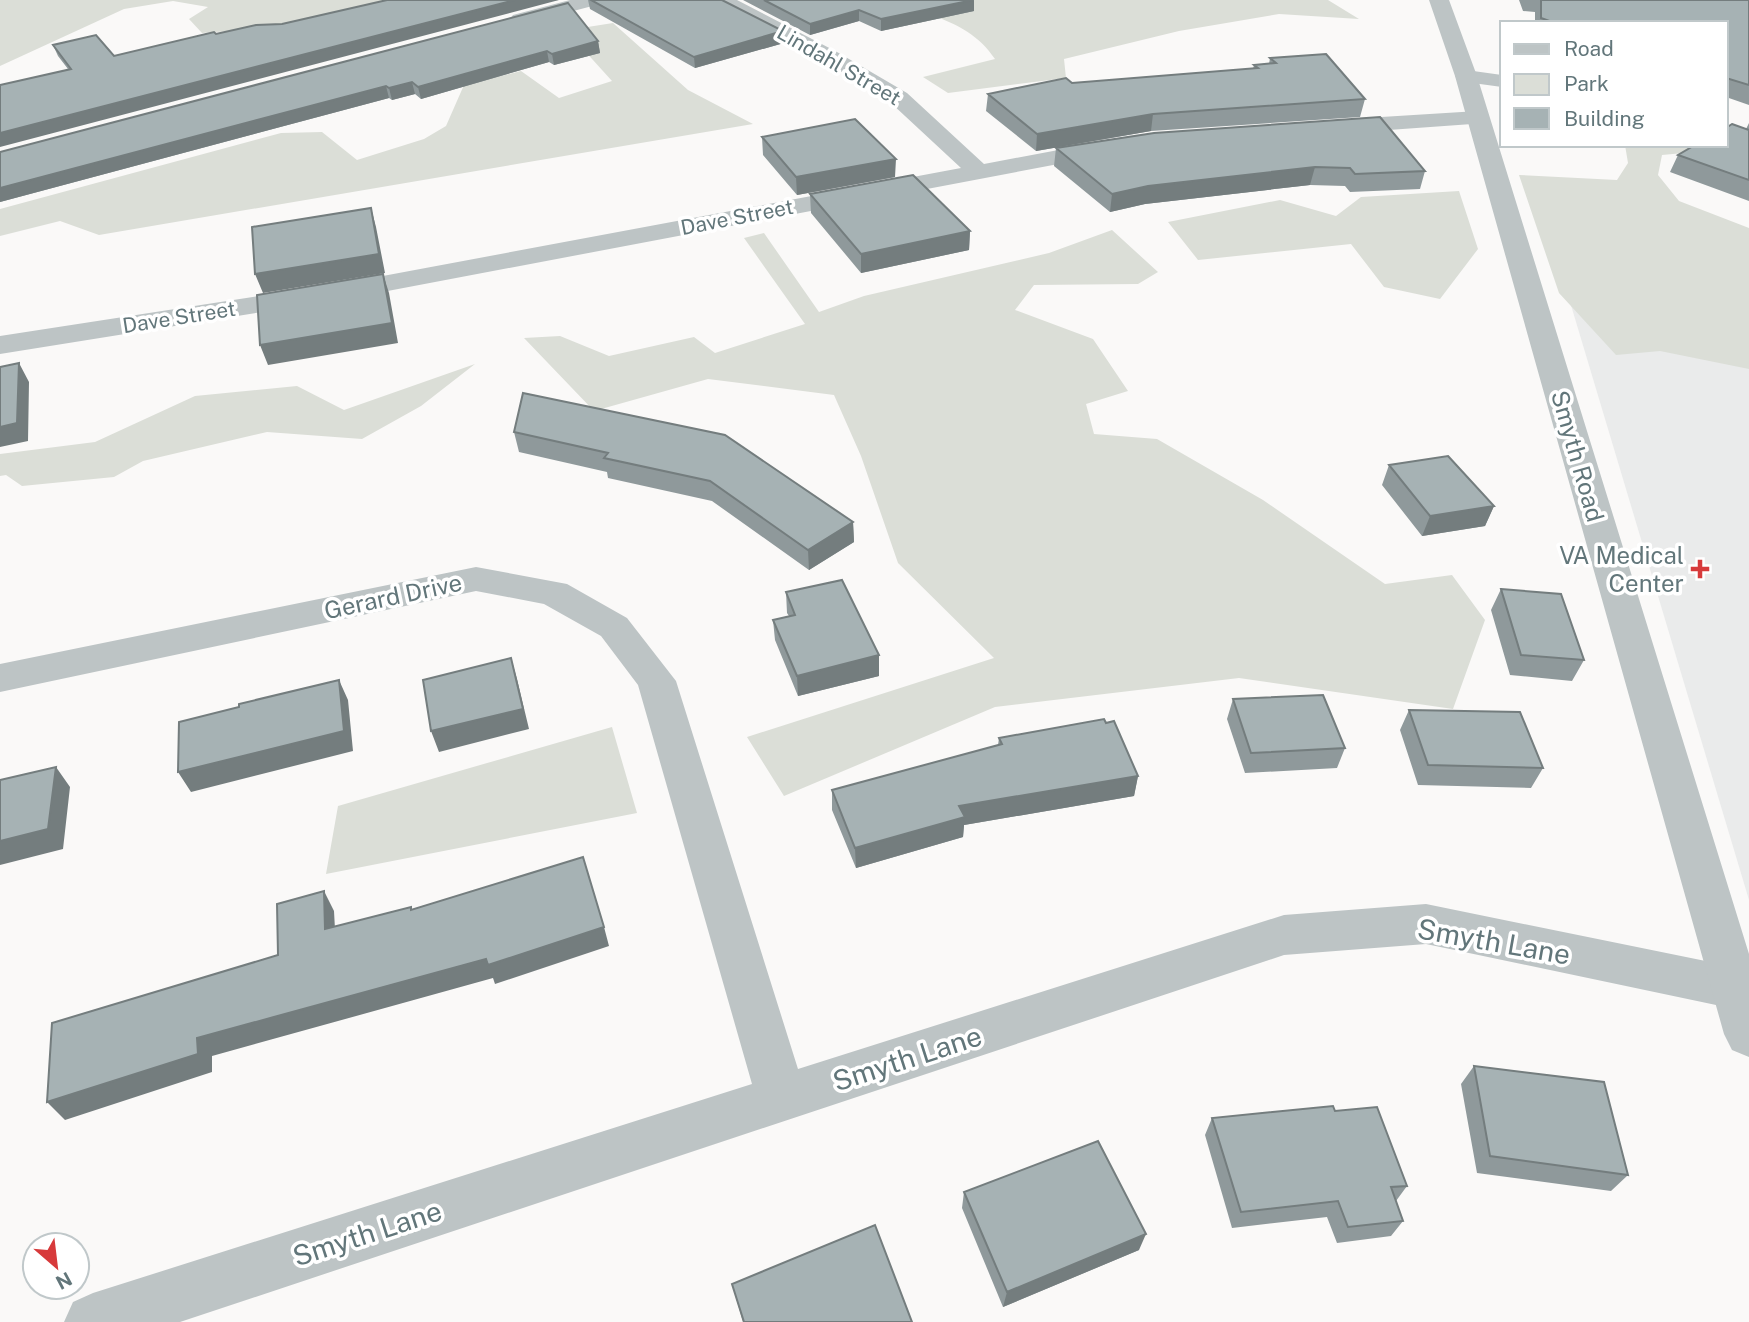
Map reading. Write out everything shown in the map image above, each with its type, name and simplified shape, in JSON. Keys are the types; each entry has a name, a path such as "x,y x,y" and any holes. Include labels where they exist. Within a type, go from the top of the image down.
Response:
{"street":[{"path":"499,25 593,0"},
{"name":"Lindahl Street","path":"722,0 864,75 899,98 978,171"},
{"name":"Smyth Road","path":"1439,0 1466,76 1742,1011"},
{"path":"1466,76 1500,81"},
{"path":"1315,129 1478,118"},
{"name":"Dave Street","path":"0,345 356,289 1127,144"},
{"name":"Gerard Drive","path":"0,678 476,579 554,593 614,627 656,681 782,1098"},
{"name":"Smyth Lane","path":"93,1322 1284,935 1426,924 1742,1011"}],"shaded area":[{"name":"VA Medical Center","path":"1538,195 1749,238 1749,900"}],"green space":[{"path":"0,0 385,0 368,11 324,24 272,30 202,33 189,19 208,7 173,1 124,9 0,66"},
{"path":"853,0 1328,0 1359,19 1279,14 1179,31 1064,59 1066,78 948,93 923,77 995,59 983,44 950,22 931,15"},
{"path":"613,23 688,90 753,124 99,235 60,221 0,236 0,209 281,133 322,132 357,160 424,139 446,126 464,85 521,71 559,98 612,81 583,49 575,29"},
{"path":"1625,147 1749,147 1662,155 1658,175 1679,201 1749,228 1749,369 1660,351 1616,355 1559,293 1519,175 1617,180 1628,163"},
{"path":"1459,191 1478,249 1440,299 1384,287 1351,244 1198,260 1168,222 1280,200 1336,216 1361,197"},
{"path":"1112,230 1158,272 1138,284 1034,285 1015,310 1093,339 1128,391 1086,404 1094,434 1157,439 1263,500 1385,584 1452,575 1485,620 1453,709 1239,678 995,707 784,796 747,737 994,658 898,563 861,456 834,395 708,379 594,411 524,338 560,336 609,356 694,337 715,353 805,324 744,238 764,233 819,312 864,296 1049,253"},
{"path":"475,364 421,406 362,439 267,432 143,461 114,477 22,486 6,475 0,476 0,454 95,442 195,396 297,386 344,410"},
{"path":"612,727 637,813 326,874 338,806"}],"building":[{"path":"387,0 515,0 0,133 0,85 71,69 53,45 96,35 114,56 214,32 216,34 256,25 282,24"},
{"path":"591,0 722,0 783,31 694,57"},
{"path":"764,0 973,0 881,19 859,10 810,24"},
{"path":"1541,0 1749,0 1749,85 1728,79 1728,21 1549,21 1541,18"},
{"path":"568,3 598,41 552,54 547,51 418,87 412,82 389,88 386,86 0,188 0,152"},
{"path":"1326,54 1365,99 1153,114 1037,134 988,94 1066,78 1072,83 1258,68 1254,65 1276,63 1270,58"},
{"path":"1380,117 1425,171 1355,174 1350,168 1315,167 1148,186 1112,194 1056,148 1154,133"},
{"path":"855,119 896,159 796,177 762,137"},
{"path":"1732,124 1749,130 1749,180 1678,155 1692,147 1728,147 1728,127"},
{"path":"913,175 970,231 861,254 810,194"},
{"path":"371,208 379,254 255,274 252,227"},
{"path":"383,274 392,323 260,345 257,295"},
{"path":"19,363 17,423 0,427 0,367"},
{"path":"523,393 725,435 853,522 808,550 710,481 604,458 608,453 514,432"},
{"path":"1448,456 1494,506 1430,516 1389,465"},
{"path":"842,580 879,655 797,676 773,620 795,615 786,592"},
{"path":"1501,589 1561,594 1584,660 1521,655"},
{"path":"511,658 523,709 431,731 423,680"},
{"path":"339,680 344,731 178,772 179,722 239,707 239,704"},
{"path":"1323,695 1345,748 1251,753 1233,699"},
{"path":"1409,710 1520,712 1543,768 1428,765"},
{"path":"1104,719 1106,723 1114,721 1138,776 959,806 965,817 855,848 832,790 1002,744 999,738"},
{"path":"56,767 48,829 0,841 0,780"},
{"path":"583,857 604,927 488,965 486,959 197,1038 198,1054 47,1102 52,1023 278,955 277,904 324,891 325,929 411,907 411,910"},
{"path":"1474,1066 1604,1082 1628,1175 1490,1156"},
{"path":"1333,1106 1335,1111 1377,1107 1407,1186 1391,1187 1403,1221 1348,1227 1338,1201 1241,1212 1212,1118"},
{"path":"1098,1141 1146,1234 1007,1292 964,1192"},
{"path":"875,1225 912,1322 744,1322 732,1284"}],"place":[{"name":"VA Medical Center","path":"1700,569"}]}
